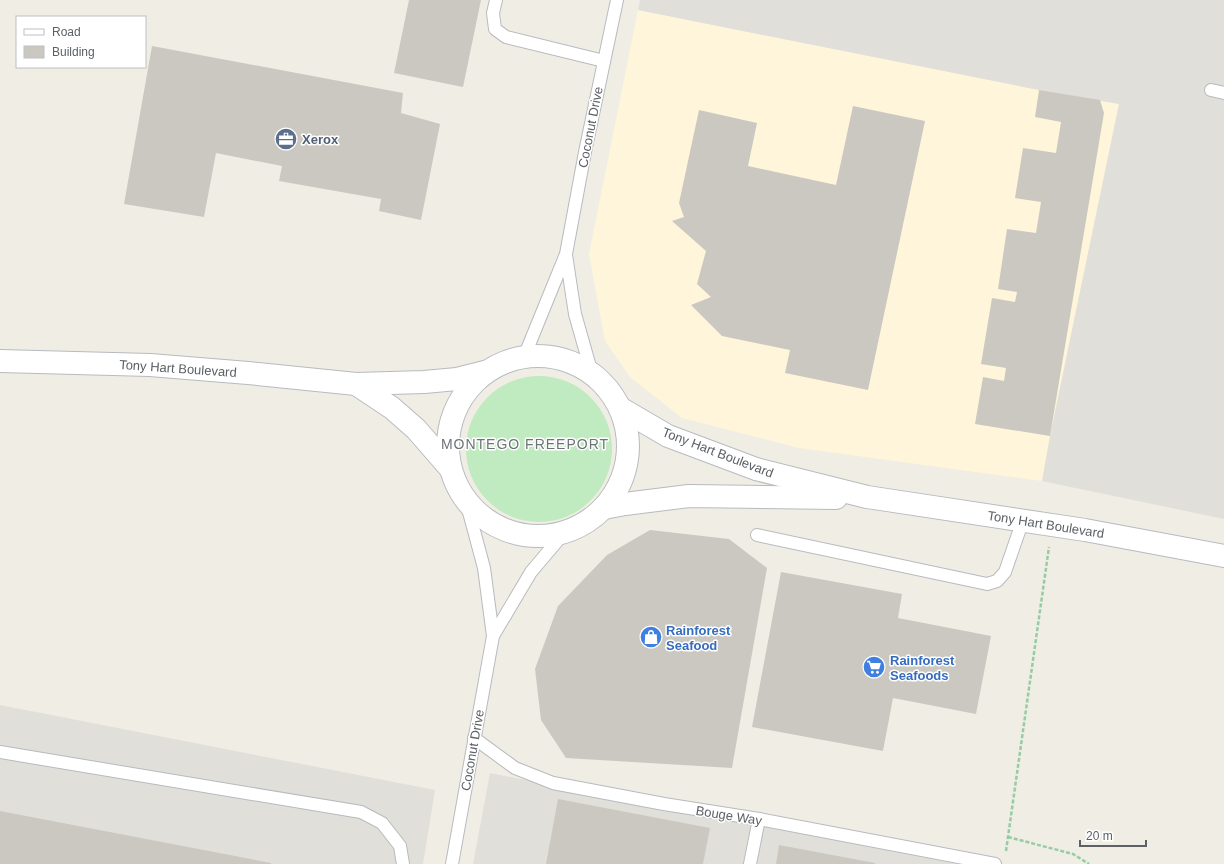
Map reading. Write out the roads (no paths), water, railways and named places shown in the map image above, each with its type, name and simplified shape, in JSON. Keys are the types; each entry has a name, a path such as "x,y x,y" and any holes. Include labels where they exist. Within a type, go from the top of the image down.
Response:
{"street":[{"path":"524,357 548,357 571,362 592,374 608,389 620,408 628,434 627,460 619,486 604,508 586,523 564,533 537,537 510,532 485,520 466,501 456,485 449,467 447,445 450,423 458,403 471,385 488,371 505,362 524,357"},
{"name":"Tony Hart Boulevard","path":"0,362 150,365 356,384 424,382 457,379 488,371"},
{"name":"Tony Hart Boulevard","path":"356,384 392,408 416,429 449,467"},
{"name":"Tony Hart Boulevard","path":"620,408 668,436 756,469 867,497 1052,524 1224,556"},
{"name":"Tony Hart Boulevard","path":"604,508 689,496 867,497"}],"lane":[{"path":"496,0 493,13 495,28 506,37 604,61"},
{"name":"Coconut Drive","path":"524,357 566,254 617,0"},
{"path":"1211,90 1224,93"},
{"name":"Coconut Drive","path":"566,254 575,314 592,374"},
{"name":"Coconut Drive","path":"452,864 493,636 484,568 466,501"},
{"path":"757,536 987,584 997,581 1005,572 1023,520"},
{"name":"Coconut Drive","path":"493,636 531,572 564,533"},
{"name":"Bouge Way","path":"474,738 515,768 553,783 664,804 1000,861"},
{"path":"0,752 360,812 382,824 400,846 403,864"},
{"path":"750,864 759,819"}],"place":[{"name":"Xerox","path":"286,139"},
{"name":"Rainforest Seafood","path":"651,637"},
{"name":"Rainforest Seafoods","path":"874,667"}],"district":[{"name":"MONTEGO FREEPORT","path":"525,444"}]}
